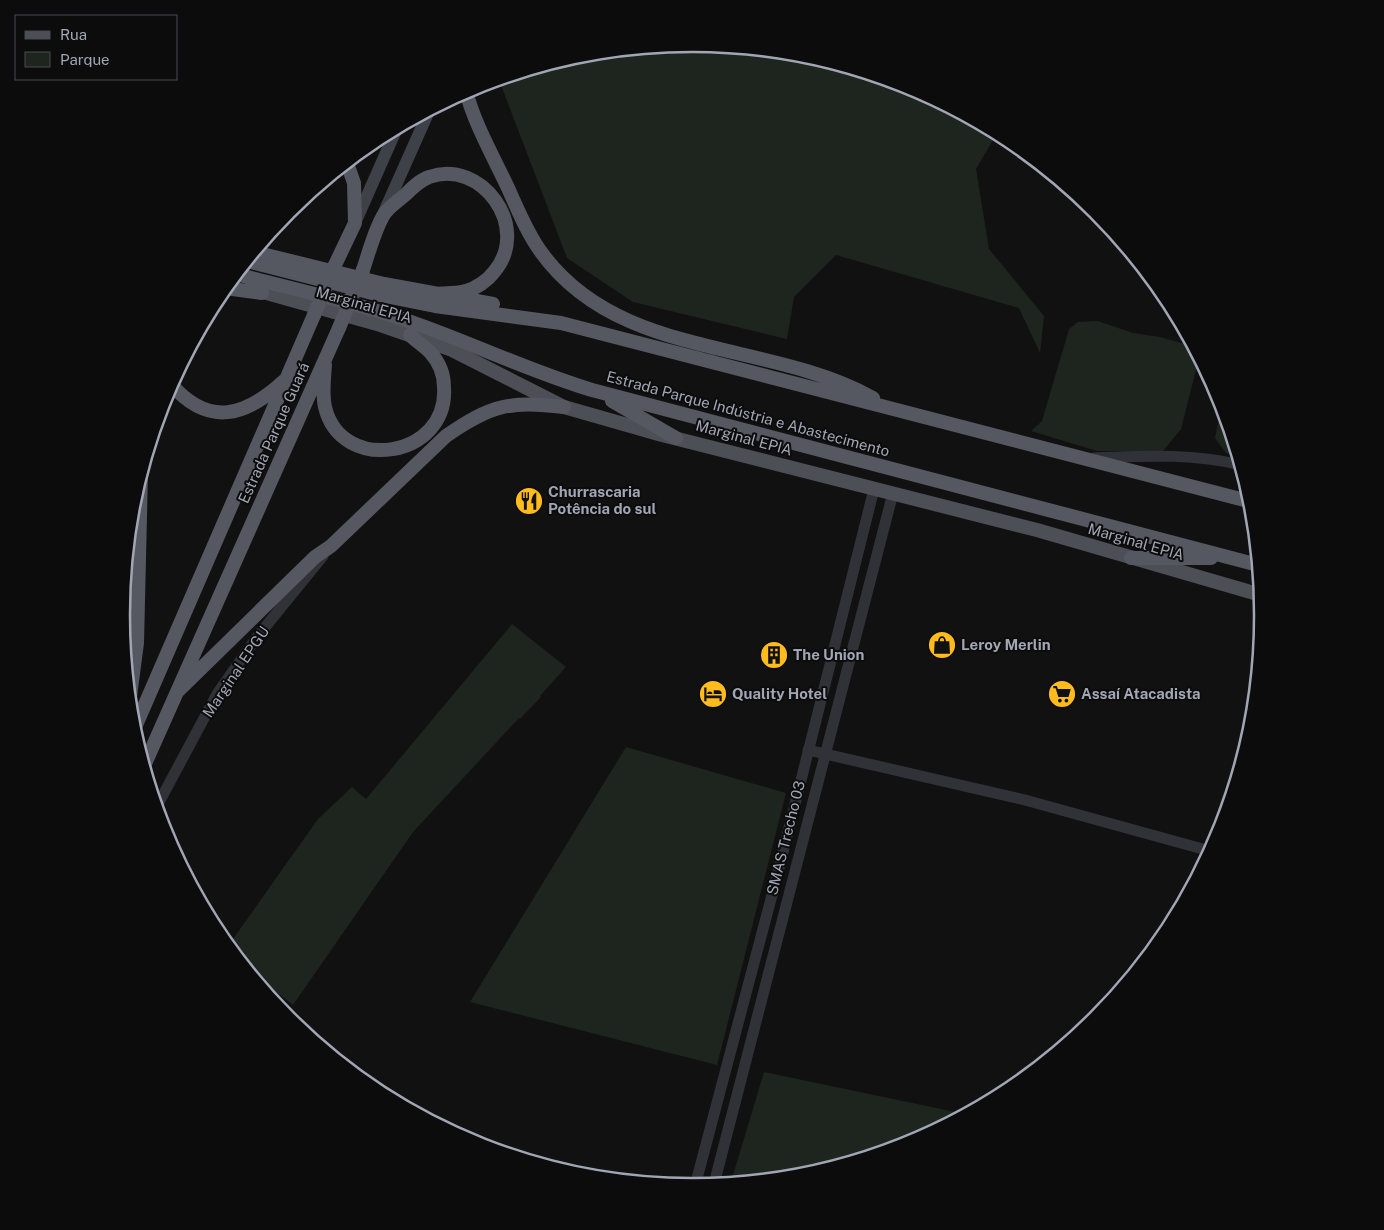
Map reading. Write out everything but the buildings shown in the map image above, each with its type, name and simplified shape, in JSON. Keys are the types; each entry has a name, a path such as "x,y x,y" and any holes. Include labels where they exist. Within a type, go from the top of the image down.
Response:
{"highway":[{"path":"469,99 532,239 554,269 592,303 637,325 829,377 854,387 892,408"},
{"path":"349,170 354,183 356,223"},
{"path":"383,214 420,182 430,177 441,175 465,178 480,185 495,199 503,211 508,230 507,248 499,267 492,275 466,291 432,294"},
{"name":"Estrada Parque Guará","path":"148,757 339,328 363,270 383,214"},
{"name":"Estrada Parque Guará","path":"139,718 335,265 356,223"},
{"path":"263,252 274,258"},
{"path":"261,254 432,294 530,310 561,323"},
{"path":"254,263 389,297 435,306 561,323 1243,500"},
{"name":"Estrada Parque Indústria e Abastecimento","path":"244,276 377,311 452,337 532,370 592,390 1252,563"},
{"path":"234,289 262,293"},
{"path":"413,336 452,337"},
{"path":"325,358 325,408 336,428 353,443 365,448 384,450 406,446 420,439 435,423 443,407 445,393 438,364 430,352 413,336"},
{"path":"177,389 196,406 217,412 230,412 242,410 262,400 288,377"},
{"path":"592,390 676,438"},
{"path":"178,691 308,563 331,546 446,436 467,421 493,408 521,403 564,407"},
{"path":"133,677 137,643 141,502"},
{"path":"1131,558 1230,558"}],"main road":[{"name":"Estrada Parque Guará","path":"383,214 423,121"},
{"name":"Estrada Parque Guará","path":"356,223 393,138"},
{"name":"Marginal EPIA","path":"237,285 413,336 452,350 564,407 676,438 1037,530 1253,593"}],"street":[{"path":"1087,459 1170,455 1212,458 1233,463"},
{"name":"SMAS Trecho 03","path":"697,1178 775,885 874,489"},
{"name":"SMAS Trecho 03","path":"716,1177 893,493"},
{"path":"867,523 885,527"},
{"name":"Marginal EPGU","path":"160,800 218,694 257,637 331,546"},
{"path":"130,601 140,559"},
{"path":"808,750 1026,800 1203,849"},
{"path":"775,885 791,890"}],"green space":[{"path":"692,52 729,54 802,63 873,82 907,95 941,111 993,140 976,169 989,249 1044,316 1040,353 1019,308 836,255 794,297 787,339 633,302 567,258 501,86 582,63 655,54"},
{"path":"1098,321 1133,333 1160,337 1184,344 1197,367 1181,429 1163,451 1097,451 1031,431 1042,421 1069,329 1078,322"},
{"path":"1219,418 1231,454 1226,453 1215,438"},
{"path":"512,624 566,667 541,697 519,718 413,832 293,1005 269,986 233,939 318,819 352,787 366,799"},
{"path":"626,747 786,793 717,1065 470,1002"},
{"path":"764,1072 955,1112 907,1135 873,1148 802,1167 733,1176"}],"place":[{"name":"Churrascaria Potência do sul","path":"529,501"},
{"name":"Leroy Merlin","path":"942,645"},
{"name":"The Union","path":"774,655"},
{"name":"Quality Hotel","path":"713,694"},
{"name":"Assaí Atacadista","path":"1062,694"}]}
